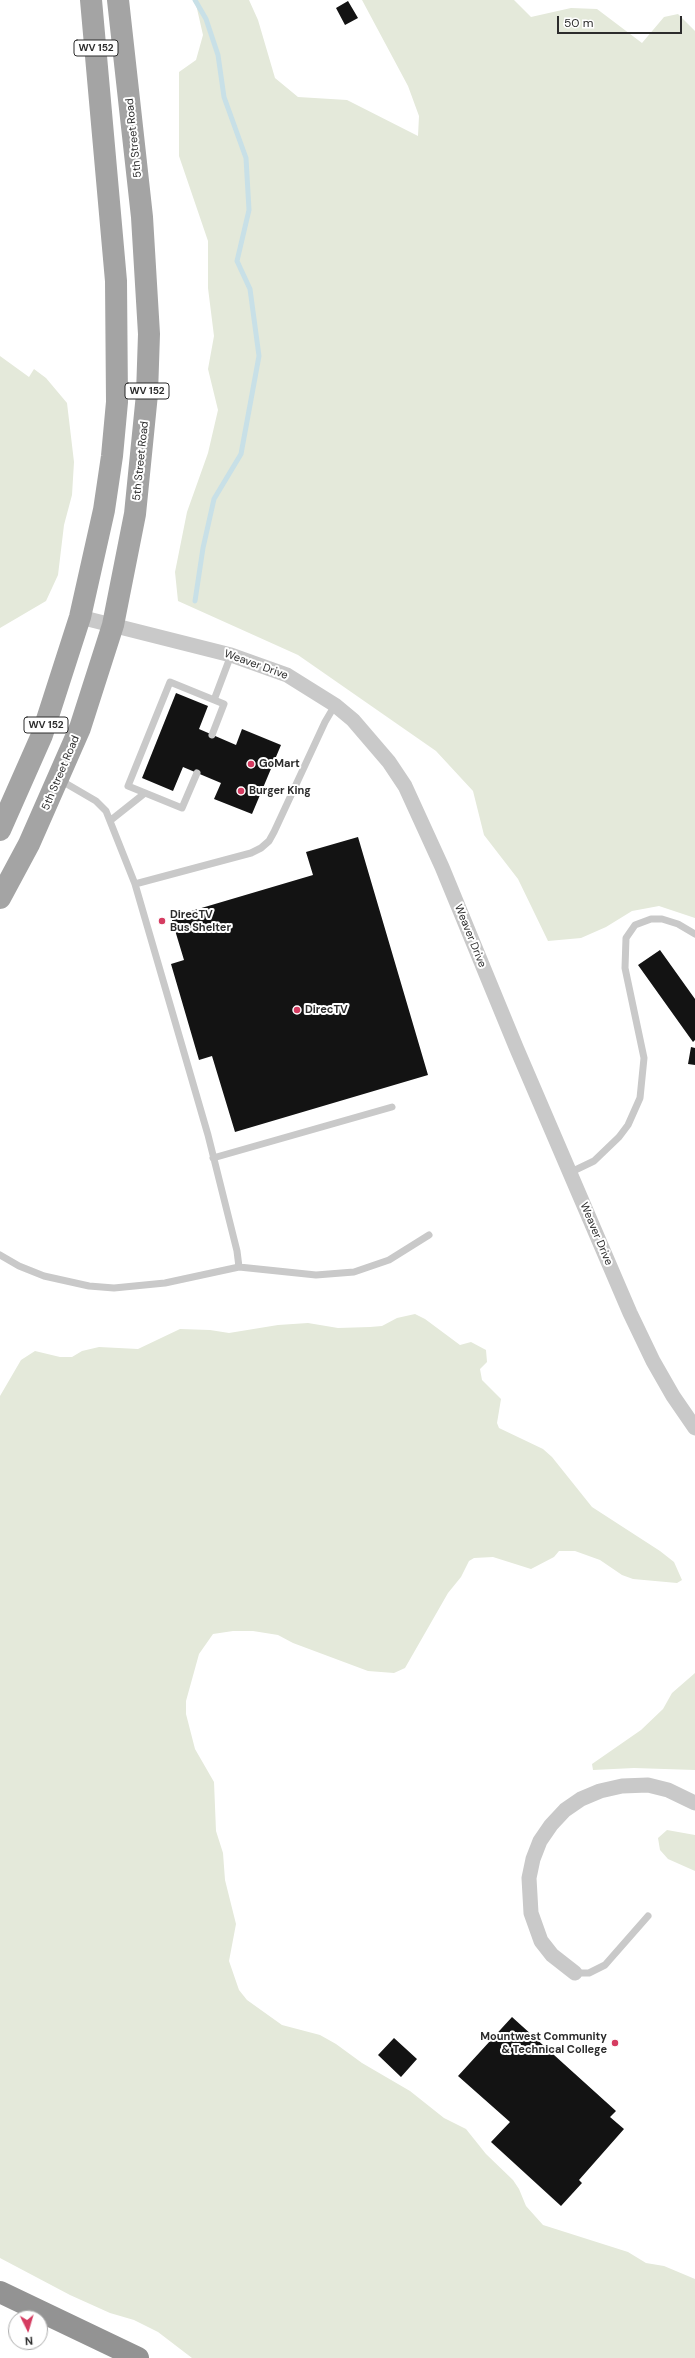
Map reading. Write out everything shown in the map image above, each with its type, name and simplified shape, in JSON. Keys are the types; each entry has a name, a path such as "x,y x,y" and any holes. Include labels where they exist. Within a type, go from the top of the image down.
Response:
{"highway":[{"path":"0,2292 138,2358"}],"main road":[{"name":"WV 152","path":"0,830 42,735 80,617 104,510 117,402 116,281 91,0"},
{"name":"5th Street Road","path":"0,898 29,844 59,780 80,728 113,624 135,514 142,457 147,394 149,334 142,217 118,0"}],"street":[{"name":"Weaver Drive","path":"80,617 231,654 287,675 335,705 369,737 389,762 405,786 442,867 569,1173 653,1361 673,1396 695,1428"},
{"path":"575,1973 552,1955 541,1941 532,1913 529,1878 533,1859 544,1836 565,1810 581,1799 600,1790 622,1786 648,1785 668,1790 695,1803"}],"lane":[{"path":"214,700 231,654"},
{"path":"196,773 182,808 128,786 170,682 224,704 212,735"},
{"path":"135,884 251,853 269,841 335,705"},
{"path":"59,780 96,801 106,811 111,820 135,884 213,1158 238,1251 239,1267"},
{"path":"111,820 145,793"},
{"path":"569,1173 594,1161 610,1147 628,1124 640,1098 644,1058 626,968 626,938 635,926 651,919 662,919 678,924 695,934"},
{"path":"213,1158 392,1107"},
{"path":"0,1255 19,1266 44,1276 89,1286 114,1288 165,1283 239,1267 316,1275 354,1272 389,1260 429,1235"},
{"path":"575,1973 590,1973 605,1965 648,1916"}],"shaded area":[{"path":"195,0 249,0 258,20 275,78 298,97 347,100 418,136 419,116 408,86 362,0 514,0 531,17 571,8 597,9 642,43 664,17 678,14 695,31 695,918 659,906 632,911 606,927 581,938 548,941 518,879 484,835 473,791 436,751 298,655 178,601 175,572 187,512 208,453 218,410 208,369 214,336 208,288 208,241 179,156 179,72 196,60 203,35"},
{"path":"0,356 29,377 34,369 46,378 67,403 74,462 72,495 64,525 58,575 46,601 0,628"},
{"path":"415,1314 425,1319 460,1345 471,1342 486,1350 487,1362 480,1369 482,1380 501,1399 497,1423 499,1428 543,1449 552,1457 592,1507 660,1551 674,1562 682,1580 677,1583 633,1579 622,1575 600,1560 575,1551 559,1551 554,1557 531,1569 493,1557 474,1558 469,1561 461,1577 448,1593 405,1668 394,1673 368,1671 293,1643 278,1635 253,1631 233,1631 213,1634 199,1654 186,1701 186,1714 195,1749 214,1782 216,1831 223,1853 225,1880 236,1924 229,1961 239,1990 247,2000 282,2025 320,2035 336,2044 362,2063 410,2091 444,2118 466,2129 486,2154 513,2180 519,2189 526,2206 543,2225 628,2252 646,2263 664,2266 695,2279 695,2358 192,2358 158,2332 134,2320 110,2313 70,2295 0,2258 0,1396 21,1360 35,1351 60,1357 72,1357 82,1351 99,1347 138,1349 180,1329 210,1330 229,1333 278,1325 308,1323 338,1328 370,1327 382,1326 397,1318"},
{"path":"695,1673 695,1770 634,1768 593,1770 592,1764 641,1730 663,1709 672,1693"},
{"path":"667,1830 695,1835 695,1871 668,1859 660,1850 658,1838"}],"building":[{"path":"348,1 358,18 345,25 336,8"},
{"name":"GoMart","path":"176,693 208,706 199,729 236,745 242,729 281,745 252,814 214,799 221,783 183,767 173,791 142,778"},
{"name":"DirecTV","path":"358,837 428,1075 235,1132 212,1056 199,1060 171,964 184,960 171,917 313,875 306,852"},
{"path":"660,950 695,999 695,1040 693,1042 638,965"},
{"path":"691,1047 695,1048 695,1065 688,1064"},
{"path":"512,2017 616,2111 610,2117 624,2129 579,2180 582,2183 561,2206 491,2142 510,2122 458,2076"},
{"path":"394,2038 417,2059 401,2077 378,2055"}],"waterway":[{"path":"195,0 206,19 218,55 224,97 246,158 249,210 237,261 250,289 259,356 241,454 214,499 203,548 195,601"}],"place":[{"name":"GoMart","path":"251,764"},
{"name":"Burger King","path":"241,791"},
{"name":"DirecTV Bus Shelter","path":"162,921"},
{"name":"DirecTV","path":"297,1010"},
{"name":"Mountwest Community & Technical College","path":"615,2043"}]}
